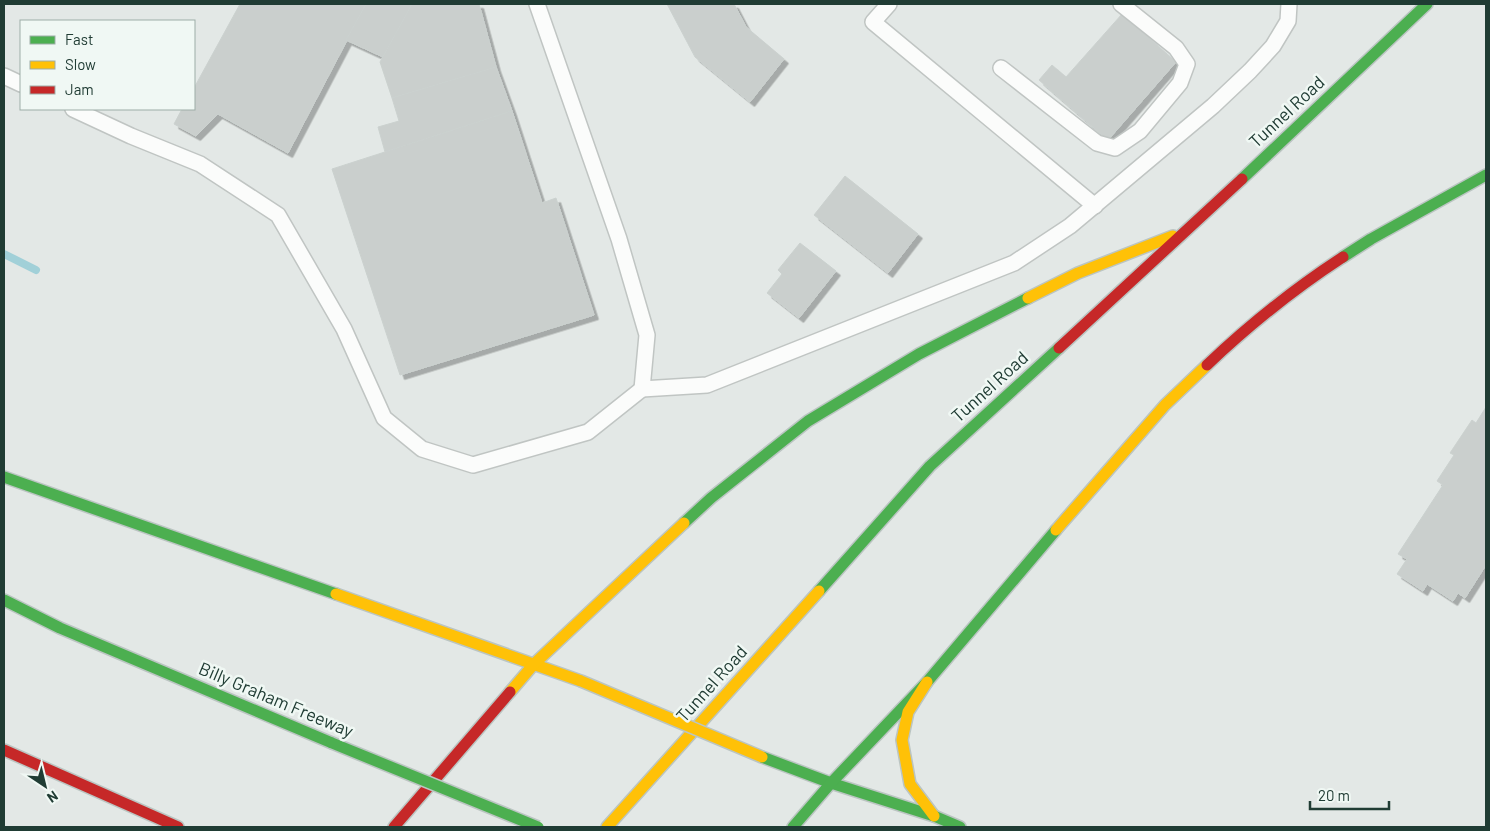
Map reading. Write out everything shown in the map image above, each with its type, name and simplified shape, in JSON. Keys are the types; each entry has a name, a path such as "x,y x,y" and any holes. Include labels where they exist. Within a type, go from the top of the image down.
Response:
{"main road":[{"name":"Tunnel Road","path":"607,827 930,466 1188,230 1427,4"},
{"path":"793,827 831,783 927,682 1165,405 1236,338 1314,276 1371,239 1486,176"},
{"path":"394,827 534,664 711,498 808,421 919,354 997,313 1078,273 1188,230"},
{"path":"4,477 581,681 762,757 831,783 934,816 960,827"},
{"name":"Billy Graham Freeway","path":"4,600 60,628 332,743 538,827"},
{"path":"927,682 908,712 902,740 910,784 934,816"},
{"path":"4,750 178,827"}],"lane":[{"path":"537,4 619,240 647,335 642,389"},
{"path":"889,4 874,22 1094,206"},
{"path":"1001,68 1097,143 1115,148 1140,131 1180,83 1187,64 1176,48 1122,4"},
{"path":"75,110 131,136 200,164 278,215 344,329 384,418 422,449 473,465 588,432 642,389 707,385 1014,263 1070,226 1213,106 1273,46 1288,21 1289,4"},
{"path":"4,76 20,84"}],"building":[{"path":"240,4 366,4 288,153 218,114 196,136 174,124 181,110 195,110 195,86"},
{"path":"366,4 412,4 383,57 346,40"},
{"path":"412,4 479,4 496,67 392,98 380,62"},
{"path":"667,4 734,4 746,27 784,59 750,102 695,57"},
{"path":"1122,14 1176,62 1108,140 1039,80 1052,65 1066,77"},
{"path":"496,67 512,111 385,152 378,127 399,121 392,98"},
{"path":"512,111 542,203 556,198 594,315 400,375 332,169"},
{"path":"845,176 918,234 888,273 814,215"},
{"path":"800,243 836,271 799,318 767,293 782,274 778,270"},
{"path":"1486,407 1486,565 1465,598 1458,593 1453,601 1427,584 1423,591 1397,574 1407,559 1398,554 1443,485 1437,481 1454,455 1450,453 1472,420 1476,423"}],"waterway":[{"path":"4,254 36,270"}],"traffic: fast":[{"path":"1242,179 1427,4"},
{"path":"1343,257 1371,239 1486,175"},
{"path":"684,523 711,498 808,421 919,354 1028,298"},
{"path":"819,591 930,466 1059,348"},
{"path":"4,477 336,594"},
{"path":"793,827 831,783 927,682 1056,530"},
{"path":"4,600 60,628 332,743"},
{"path":"332,743 538,827"},
{"path":"762,757 831,783 934,816 960,827"}],"traffic: slow":[{"path":"1028,298 1078,273 1173,236"},
{"path":"1056,530 1165,405 1207,365"},
{"path":"510,692 534,664 684,523"},
{"path":"607,827 819,591"},
{"path":"336,594 581,681"},
{"path":"581,681 762,757"},
{"path":"927,682 908,712 902,740 910,784 934,816"}],"traffic: jam":[{"path":"1059,348 1242,179"},
{"path":"1207,365 1272,308 1343,257"},
{"path":"394,827 510,692"},
{"path":"4,750 178,827"}]}
